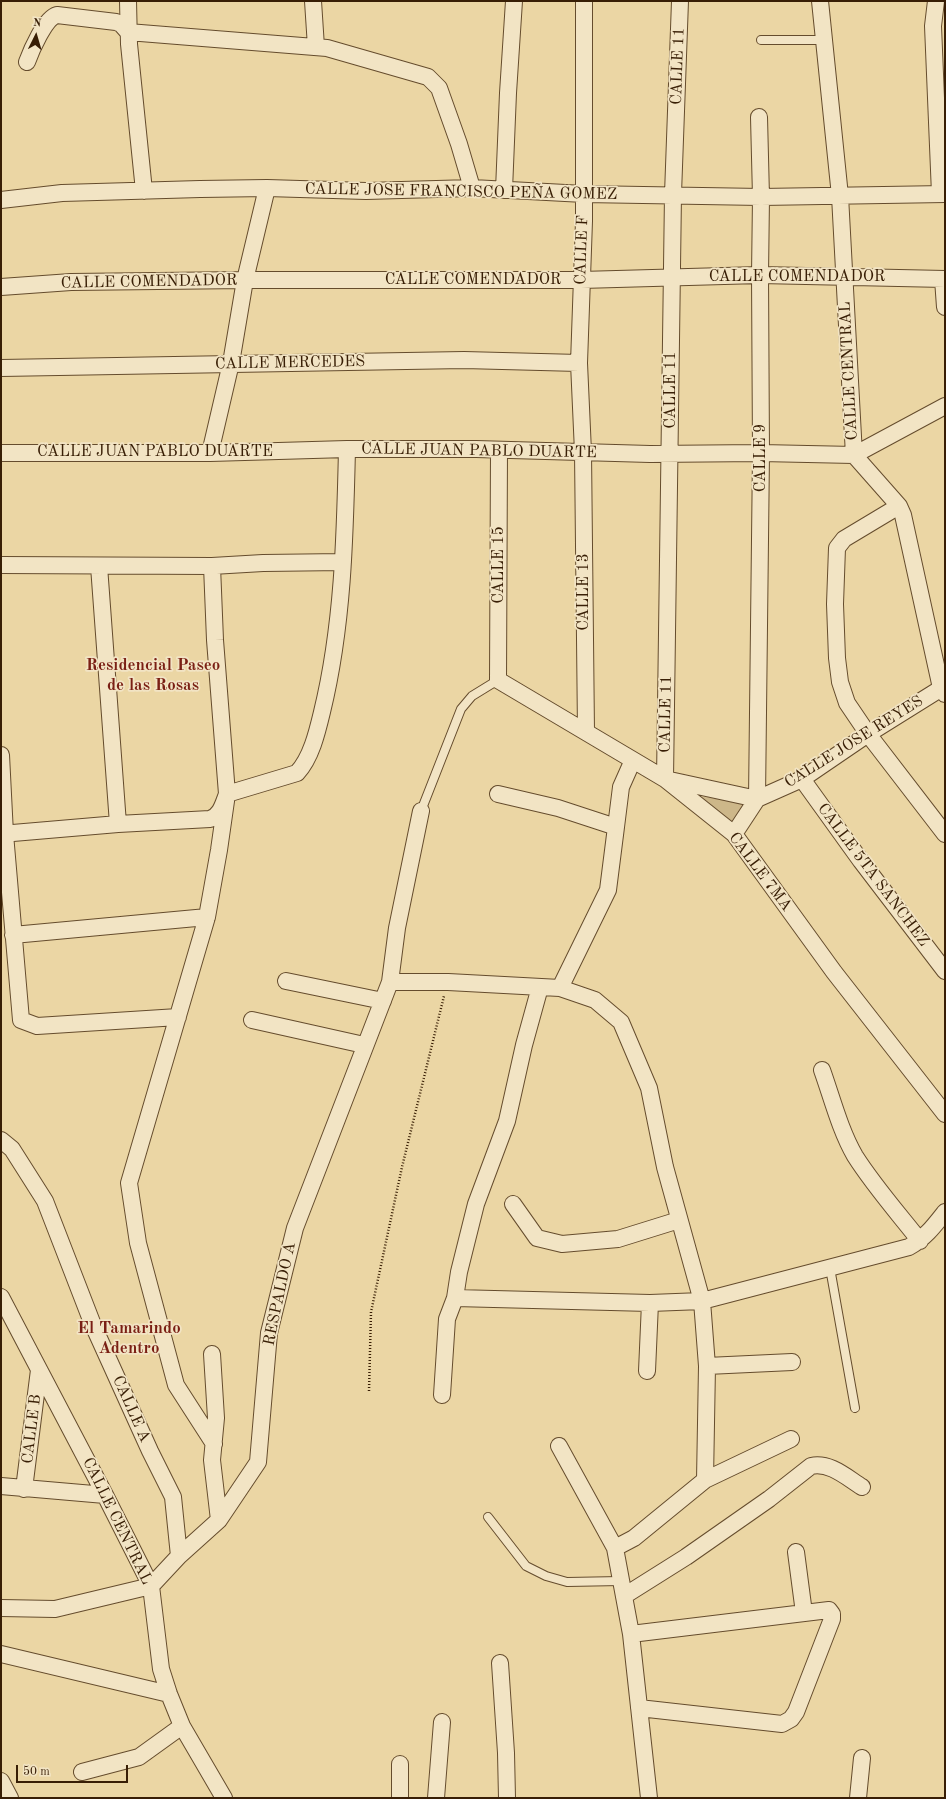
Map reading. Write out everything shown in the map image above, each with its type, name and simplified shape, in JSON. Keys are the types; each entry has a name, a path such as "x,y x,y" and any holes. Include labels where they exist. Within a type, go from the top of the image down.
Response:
{"street":[{"path":"128,1 128,32 144,191"},
{"path":"313,1 316,47"},
{"path":"504,190 514,1"},
{"name":"CALLE F","path":"583,452 579,363 584,194 584,1"},
{"name":"CALLE 11","path":"665,779 671,454 673,194 680,1"},
{"name":"CALLE CENTRAL","path":"820,1 840,196 843,277 854,455 899,506 903,515 944,690"},
{"path":"936,1 933,26 942,194"},
{"path":"27,62 31,49 50,18 54,16 116,22 121,24 128,32 327,48 428,77 435,83 439,88 459,144 472,188"},
{"name":"CALLE 9","path":"757,799 762,453 760,275 761,197 759,117"},
{"path":"210,454 231,364 245,280 267,188"},
{"name":"CALLE JOSE FRANCISCO PEÑA GOMEZ","path":"1,200 62,193 267,188 366,192 472,188 584,194 673,194 761,197 942,194"},
{"name":"CALLE COMENDADOR","path":"1,287 71,282 245,280 581,280 760,275 944,279"},
{"path":"944,279 945,307"},
{"name":"CALLE MERCEDES","path":"1,368 464,360 579,363"},
{"name":"CALLE JUAN PABLO DUARTE","path":"1,453 210,454 348,449 854,455 945,407"},
{"path":"227,794 297,773 304,765 318,730 333,662 340,604 348,449"},
{"name":"CALLE 15","path":"498,680 499,450"},
{"name":"CALLE 13","path":"583,452 586,732"},
{"path":"899,506 844,539 837,548 835,604 836,658 840,682 847,703 868,734 945,834"},
{"path":"1,565 212,566 263,562 343,562"},
{"path":"99,566 118,824"},
{"path":"212,566 215,640 227,794 207,917 129,1183 138,1243 176,1385 214,1444"},
{"name":"CALLE 7MA","path":"498,680 665,779 734,834 834,972 945,1114"},
{"name":"CALLE JOSE REYES","path":"757,799 802,779 868,734 944,690"},
{"path":"1,755 3,834 21,1020 37,1026 178,1017"},
{"path":"560,988 608,890 622,787 633,760"},
{"path":"665,779 757,799 734,834"},
{"name":"CALLE 5TA SANCHEZ","path":"802,779 861,861 945,971"},
{"path":"3,834 118,824 210,819 216,817 220,812 227,794"},
{"path":"498,794 558,808 616,827"},
{"name":"RESPALDO A","path":"151,1586 179,1556 219,1520 258,1462 269,1333 295,1228 364,1045 390,982 397,928 421,811"},
{"path":"13,935 207,917"},
{"path":"286,981 383,1001"},
{"path":"390,982 448,982 560,988 596,1000 621,1022 649,1088 665,1167 702,1300 707,1366 705,1480"},
{"path":"442,1395 447,1319 455,1298 459,1272 476,1204 507,1121 524,1045 540,987"},
{"path":"252,1020 364,1045"},
{"path":"822,1070 839,1119 855,1155 875,1184 920,1241"},
{"name":"CALLE A","path":"1,1140 12,1149 45,1201 93,1325 150,1451 173,1497 179,1556"},
{"path":"513,1204 537,1238 562,1244 618,1239 679,1220"},
{"path":"455,1298 650,1303 702,1300 909,1247 920,1241 945,1212"},
{"name":"CALLE CENTRAL","path":"1,1297 151,1586 161,1669 169,1694 182,1726 224,1798"},
{"path":"647,1371 650,1303"},
{"path":"212,1354 216,1418 212,1460 219,1520"},
{"path":"707,1366 792,1362"},
{"name":"CALLE B","path":"24,1489 39,1370"},
{"path":"615,1548 634,1538 705,1480 791,1439"},
{"path":"559,1446 615,1548 631,1634 649,1798"},
{"path":"622,1589 686,1557 769,1499 810,1466 818,1464 828,1466 862,1487"},
{"path":"1,1486 105,1495"},
{"path":"796,1552 804,1613"},
{"path":"1,1608 55,1609 151,1586"},
{"path":"631,1634 829,1610 832,1614 832,1619 805,1694 791,1719 782,1724 639,1708"},
{"path":"1,1654 169,1694"},
{"path":"500,1663 506,1753 507,1798"},
{"path":"436,1798 442,1722"},
{"path":"82,1772 139,1757 182,1726"},
{"path":"858,1798 862,1758"},
{"path":"400,1764 400,1798"},
{"path":"1,1781 10,1798"}],"lane":[{"path":"761,40 823,40"},
{"path":"421,811 461,709 472,696 498,680"},
{"path":"830,1268 855,1408"},
{"path":"488,1518 526,1566 546,1576 567,1582 622,1589"}],"path":[{"path":"369,1391 371,1312 402,1167 448,982"}],"shaded area":[{"path":"690,795 746,803 732,825"}],"district":[{"name":"Residencial Paseo de las Rosas","path":"153,676"},
{"name":"El Tamarindo Adentro","path":"129,1339"}]}
